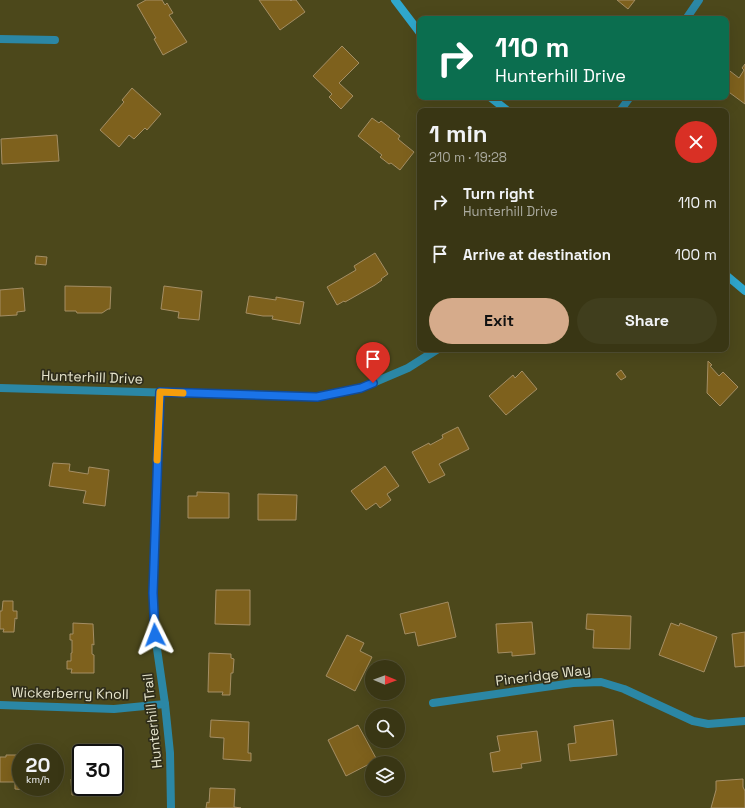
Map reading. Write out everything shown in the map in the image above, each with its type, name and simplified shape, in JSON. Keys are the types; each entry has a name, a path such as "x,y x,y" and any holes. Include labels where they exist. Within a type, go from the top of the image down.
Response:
{"main road":[{"path":"395,0 417,29"},
{"path":"494,100 504,108"},
{"path":"729,278 745,291"}],"street":[{"path":"688,16 699,0"},
{"path":"0,39 55,40"},
{"name":"Hunterhill Drive","path":"0,388 317,397 361,388 408,368 433,352"},
{"name":"Hunterhill Trail","path":"160,392 153,593 155,635 165,704 170,753 171,808"},
{"name":"Pineridge Way","path":"433,703 573,683 601,682 624,689 693,721 708,724 745,720"},
{"name":"Wickerberry Knoll","path":"0,705 114,709 165,704"}],"building":[{"path":"146,0 162,0 165,5 167,3 173,13 169,15 187,42 163,55 154,39 156,38 137,5"},
{"path":"259,0 296,0 305,12 280,30"},
{"path":"617,0 635,0 628,9"},
{"path":"342,46 359,63 339,83 353,96 341,109 329,97 332,94 313,76"},
{"path":"745,64 745,104 729,92 729,70 739,78 744,70 742,68"},
{"path":"132,88 161,114 147,130 145,128 134,139 129,135 119,147 100,130 124,102 122,100"},
{"path":"372,118 379,123 381,121 400,136 398,139 414,152 400,170 380,157 382,155 358,136"},
{"path":"57,135 59,161 2,164 1,139"},
{"path":"375,253 388,274 375,285 337,305 327,287 356,270 354,266"},
{"path":"36,256 47,257 46,265 35,264"},
{"path":"65,286 111,287 110,309 102,313 77,313 76,311 65,311"},
{"path":"164,286 202,291 199,320 178,318 179,312 161,309"},
{"path":"23,288 25,311 17,312 17,315 0,316 0,290"},
{"path":"249,296 276,300 276,297 304,302 300,324 272,319 273,316 246,313"},
{"path":"708,361 712,365 710,366 719,376 723,372 738,387 720,406 707,393"},
{"path":"621,370 626,377 621,380 616,374"},
{"path":"522,371 537,389 506,415 489,396 513,375 515,378"},
{"path":"458,427 469,449 439,464 445,475 429,483 412,452 429,443 430,445 443,438 442,435"},
{"path":"53,463 70,464 69,471 88,474 89,467 109,470 105,506 83,503 86,491 49,486"},
{"path":"385,466 399,486 387,494 391,500 380,508 376,503 366,510 351,491"},
{"path":"197,492 229,493 229,518 188,518 188,496 197,496"},
{"path":"258,494 297,495 296,520 258,520"},
{"path":"216,590 250,590 250,625 215,624"},
{"path":"3,601 13,601 13,611 17,611 14,632 3,632 4,629 0,629 0,611 2,611"},
{"path":"448,602 456,637 418,646 415,632 405,634 400,614"},
{"path":"587,614 631,616 630,649 593,648 594,630 586,629"},
{"path":"532,622 535,654 512,656 512,652 498,653 496,624"},
{"path":"73,623 93,624 94,645 92,644 92,654 94,655 94,673 71,673 72,669 67,669 67,661 71,661 72,640 70,640 70,634 73,634"},
{"path":"671,623 679,626 680,623 717,637 704,672 659,655"},
{"path":"745,632 745,666 735,667 732,634"},
{"path":"347,635 364,643 360,651 372,657 370,660 365,660 365,671 355,691 326,676"},
{"path":"209,653 231,654 231,658 234,659 233,673 231,673 230,695 222,695 223,692 208,692"},
{"path":"211,720 249,722 248,753 251,753 251,761 223,759 224,738 210,737"},
{"path":"613,720 617,755 570,761 568,744 576,743 574,726"},
{"path":"358,725 365,738 365,748 370,748 375,756 365,756 365,766 346,776 328,740"},
{"path":"537,731 541,761 521,764 522,768 493,772 490,753 500,751 497,736"},
{"path":"6,755 12,755 12,782 0,782 0,757 6,757"},
{"path":"743,779 745,808 711,808 716,790 716,781"},
{"path":"210,788 235,789 234,807 241,808 206,808 207,802 209,803"}],"slow traffic":[{"path":"157,460 160,392 183,393"}],"route":[{"path":"155,635 153,593 160,392 317,397 361,388 373,383"}]}
